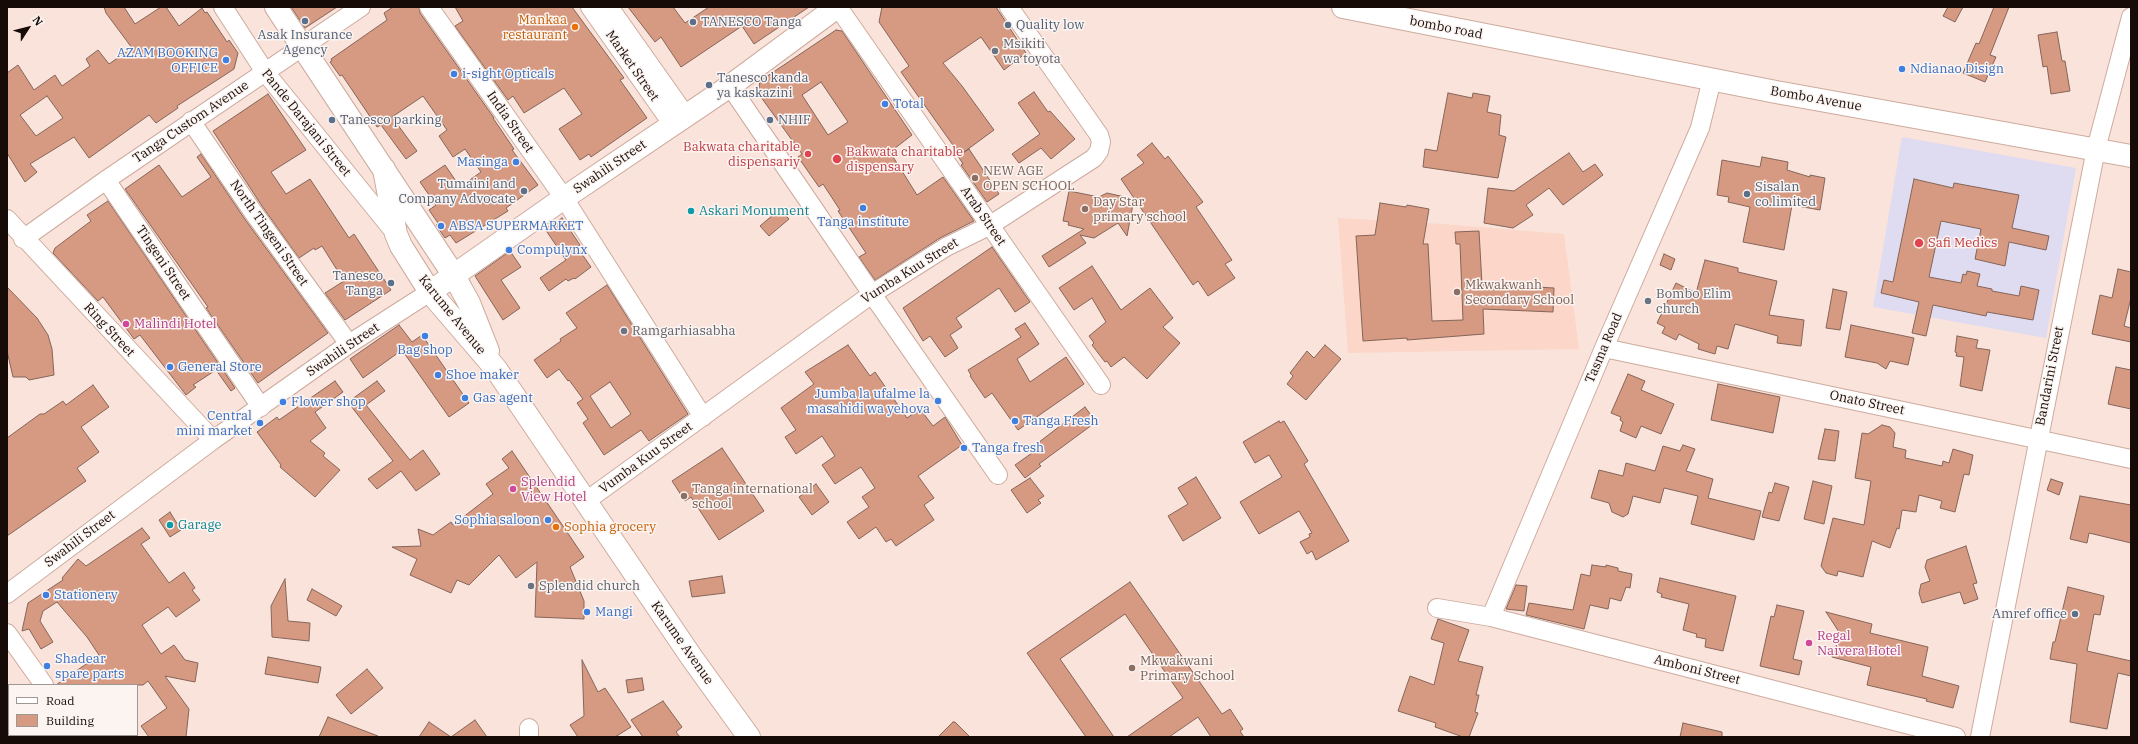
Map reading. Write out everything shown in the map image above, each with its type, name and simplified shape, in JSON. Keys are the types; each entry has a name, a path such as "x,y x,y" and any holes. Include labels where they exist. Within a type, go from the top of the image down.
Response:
{"street":[{"name":"Pande Darajani Street","path":"223,7 265,72 396,234"},
{"name":"Karume Avenue","path":"276,7 453,274 469,303 496,369"},
{"name":"Tanga Custom Avenue","path":"23,239 191,121 360,7"},
{"name":"India Street","path":"429,7 564,198 704,417"},
{"name":"Market Street","path":"590,7 680,120"},
{"name":"Market Street","path":"609,7 680,120"},
{"name":"Swahili Street","path":"7,594 213,440 349,344 430,292 453,274 730,86 838,7"},
{"name":"Arab Street","path":"838,7 1101,385"},
{"name":"Vumba Kuu Street","path":"586,501 872,294 946,246 989,226 1089,162 1099,151 1101,142 1099,135 1009,7"},
{"name":"bombo road","path":"1342,7 1502,39"},
{"name":"Bandarini Street","path":"1980,737 2037,438 2096,149 2131,17"},
{"name":"Bombo Avenue","path":"1502,39 1712,78 1776,92 2131,156"},
{"name":"Tasma Road","path":"1491,617 1604,348 1700,128 1712,78"},
{"path":"730,86 998,475"},
{"name":"North Tingeni Street","path":"191,121 253,212 349,344"},
{"name":"Karume Avenue","path":"384,169 396,234 401,246 430,292 496,369 733,717 749,737"},
{"name":"Tingeni Street","path":"106,180 261,407"},
{"name":"Ring Street","path":"7,220 23,239 213,440"},
{"name":"Onato Street","path":"1604,348 2131,459"},
{"name":"Amboni Street","path":"1437,608 1491,617 1956,737"},
{"path":"7,633 43,684"}],"shaded area":[{"path":"1902,137 2076,168 2046,338 1873,307"},
{"name":"Mkwakwanh Secondary School","path":"1338,218 1443,224 1564,234 1579,349 1348,353"}],"building":[{"path":"104,7 124,7 135,24 161,7 166,7 179,26 202,8 205,13 207,12 227,42 229,40 238,53 234,69 177,106 178,108 156,123 149,115 89,158 74,137 30,164 37,172 25,182 7,153 7,73 18,65 34,90 55,75 62,86 90,66 86,59 98,50 109,64 132,48 106,13","holes":["47,96 63,118 36,136 20,115"]},
{"path":"291,7 337,7 305,28"},
{"path":"393,7 419,7 420,13 494,118 514,149 512,150 538,185 506,208 508,211 456,243 450,235 445,238 436,225 438,223 429,210 436,205 420,182 445,165 460,187 481,172 465,149 453,157 439,136 447,130 423,96 392,117 417,151 406,159 381,125 377,127 342,75 340,76 330,62 332,61 331,59 387,20 384,13"},
{"path":"455,7 572,7 624,78 620,80 647,118 591,157 589,154 580,160 559,129 582,114 564,88 524,113 513,96 508,100 455,26 463,21"},
{"path":"628,7 673,7 685,23 709,7 809,7 754,44 742,26 681,67 661,37 655,42"},
{"path":"882,7 996,7 1026,53 1004,70 981,37 943,63 994,130 960,155 901,72 909,66 879,22"},
{"path":"1948,7 1963,7 1955,22 1943,16"},
{"path":"1994,7 2009,7 1990,55 1996,57 1985,82 1963,73 1976,43 1979,44"},
{"path":"836,30 842,31 912,135 890,152 917,195 943,177 974,221 940,238 875,280 859,257 866,253 838,211 840,210 823,184 819,187 798,157 802,154 758,93 760,81","holes":["821,82 848,122 828,135 802,95"]},
{"path":"2057,32 2062,61 2065,61 2070,91 2051,94 2047,66 2043,67 2038,35"},
{"path":"1034,92 1048,112 1050,111 1075,139 1051,159 1041,148 1019,163 1012,154 1040,134 1018,103"},
{"path":"1448,93 1472,98 1473,93 1490,96 1487,112 1501,115 1499,135 1506,137 1498,178 1423,167 1425,149 1437,151"},
{"path":"268,94 306,150 271,172 286,194 310,179 349,238 354,234 391,290 345,320 325,293 344,281 322,246 315,250 314,248 299,258 262,206 213,131"},
{"path":"1152,143 1165,159 1168,156 1203,202 1196,207 1232,260 1225,264 1235,278 1208,296 1198,281 1193,285 1121,179 1144,163 1137,155"},
{"path":"969,149 999,194 987,202 961,165 963,164 958,156"},
{"path":"1569,153 1583,172 1595,164 1603,175 1563,205 1549,188 1526,205 1533,215 1513,228 1484,223 1488,188 1514,191"},
{"path":"201,154 244,218 328,333 258,383 206,308 208,307 125,189 159,165 182,197 211,177 197,157"},
{"path":"1762,157 1788,162 1787,170 1810,177 1810,175 1825,178 1820,210 1792,205 1784,250 1743,242 1750,207 1728,202 1729,197 1717,195 1722,160 1760,167"},
{"name":"Safi Medics","path":"1914,179 1953,188 1954,183 2019,195 2012,228 2049,236 2046,250 2009,242 2005,266 1975,259 1981,229 1941,221 1929,277 1961,283 1963,274 1966,275 1967,271 1980,274 1977,286 1992,289 1992,291 2019,296 2021,286 2039,290 2033,320 1987,312 1986,316 1933,305 1926,336 1912,333 1919,302 1881,293 1884,280 1893,282"},
{"path":"1069,191 1099,197 1107,193 1134,199 1127,236 1118,223 1094,238 1080,235 1086,243 1049,267 1042,256 1084,229 1068,225 1069,222 1063,221"},
{"path":"108,201 235,388 231,391 216,370 193,385 196,387 186,395 140,335 134,339 103,297 98,301 53,253 55,248 91,221 87,215"},
{"path":"1380,203 1406,207 1407,205 1429,209 1423,244 1428,244 1432,321 1463,320 1460,244 1456,244 1455,232 1479,231 1482,284 1554,288 1553,312 1483,309 1484,334 1407,340 1407,338 1363,341 1356,236 1375,235"},
{"path":"780,209 789,219 769,236 760,226"},
{"path":"562,218 580,245 577,247 591,267 575,279 574,278 568,281 566,279 549,291 540,278 566,260 545,229"},
{"path":"992,247 1030,302 1015,312 999,288 956,318 962,327 950,335 958,348 945,357 930,336 923,341 903,308"},
{"path":"510,251 521,267 501,280 520,308 503,320 475,276"},
{"path":"1664,254 1675,259 1671,270 1660,265"},
{"path":"1705,260 1738,268 1738,272 1777,281 1769,315 1804,320 1801,346 1777,343 1778,336 1735,324 1728,349 1717,346 1715,354 1698,349 1699,344 1679,334 1676,340 1662,333 1665,327 1657,323 1676,283 1696,293"},
{"path":"1092,266 1121,310 1150,288 1173,318 1163,327 1180,343 1147,379 1124,357 1111,367 1107,361 1105,362 1092,345 1094,343 1089,336 1106,322 1092,298 1074,310 1059,288"},
{"path":"2118,269 2131,272 2131,298 2124,326 2131,328 2131,342 2092,334 2100,295 2112,298"},
{"path":"607,285 688,414 649,441 641,430 604,455 583,423 588,419 577,403 583,399 569,380 568,381 559,369 547,378 534,360 561,341 560,339 577,328 566,313","holes":["610,382 631,414 611,428 590,396"]},
{"path":"7,287 37,318 48,335 52,349 54,375 29,380 26,377 13,377 7,351"},
{"path":"1833,289 1847,292 1840,330 1826,328"},
{"path":"1025,323 1039,344 1017,359 1030,382 1066,357 1084,384 1018,430 992,393 985,398 970,376 971,375 968,370 1021,337 1015,329"},
{"path":"399,325 412,342 422,335 469,403 449,417 402,350 363,378 350,359"},
{"path":"1851,325 1914,338 1908,365 1890,361 1886,369 1877,363 1845,357"},
{"path":"1957,336 1978,340 1976,348 1990,350 1982,391 1960,386 1964,357 1956,356"},
{"path":"848,345 870,376 875,372 907,418 920,409 933,426 945,417 962,445 918,476 934,498 924,505 934,520 896,546 891,539 886,542 876,527 859,539 847,522 869,507 862,497 875,488 861,467 835,484 822,465 835,456 822,436 796,454 785,437 796,430 781,408 814,384 805,372"},
{"path":"1325,345 1341,359 1306,400 1287,384 1293,376 1290,373 1307,351 1314,358"},
{"path":"2116,367 2131,370 2131,409 2108,404"},
{"path":"1628,374 1645,381 1641,390 1674,404 1661,434 1641,426 1636,438 1620,431 1623,422 1620,420 1621,417 1611,413"},
{"path":"335,381 343,392 315,412 326,428 310,441 325,453 323,456 340,470 315,497 280,467 281,465 257,432 277,417 279,420"},
{"path":"377,381 385,391 366,405 410,460 423,450 440,474 416,491 401,471 377,489 368,479 393,461 348,402"},
{"path":"1718,384 1780,397 1773,433 1711,420"},
{"path":"93,385 109,407 81,427 99,452 77,468 86,481 7,536 7,438 40,414 44,414 63,401 66,405"},
{"path":"1085,407 1096,422 1039,464 1041,466 1025,478 1015,465 1032,453 1030,449"},
{"path":"1279,421 1280,423 1284,421 1308,461 1304,464 1349,541 1316,560 1312,551 1307,554 1300,542 1310,537 1309,534 1312,533 1299,511 1259,534 1240,502 1282,477 1269,455 1255,463 1243,442"},
{"path":"1882,425 1890,427 1895,433 1893,447 1906,450 1905,458 1942,466 1943,461 1949,463 1953,449 1973,455 1969,475 1964,474 1955,512 1940,508 1942,501 1919,495 1916,512 1902,510 1899,529 1897,528 1890,548 1872,541 1863,577 1838,571 1837,576 1826,573 1821,566 1833,518 1864,525 1871,481 1855,478 1862,433 1868,434"},
{"path":"1825,429 1839,431 1835,461 1818,459"},
{"path":"1683,445 1695,449 1686,471 1713,479 1708,498 1761,511 1754,540 1691,524 1698,496 1664,488 1660,503 1633,496 1628,514 1623,517 1612,512 1609,503 1591,498 1599,470 1623,476 1626,463 1655,471 1663,446 1680,451"},
{"path":"722,448 764,511 719,540 691,497 685,501 672,481"},
{"path":"512,451 584,557 570,567 584,601 584,619 535,617 537,562 516,578 499,555 469,585 457,580 451,593 410,575 417,559 392,547 421,546 418,529 433,535 451,522 453,525 493,494 486,484 509,468 502,459"},
{"path":"1196,477 1221,518 1183,541 1168,516 1188,504 1178,488"},
{"path":"1030,478 1044,496 1038,500 1041,503 1027,513 1011,490"},
{"path":"2051,479 2063,483 2059,495 2047,490"},
{"path":"1813,481 1832,486 1824,524 1804,519"},
{"path":"1775,483 1789,487 1779,521 1762,517 1769,492 1772,493"},
{"path":"816,484 829,502 812,515 799,497"},
{"path":"2080,496 2131,505 2131,543 2089,533 2087,543 2070,539"},
{"name":"Garage","path":"170,512 181,530 170,537 159,520"},
{"path":"142,528 150,538 141,544 169,583 184,572 195,588 192,590 200,600 176,617 168,607 142,625 161,654 174,645 185,660 198,663 195,682 165,676 189,709 186,737 149,737 141,726 167,708 148,681 143,685 57,684 99,655 87,637 57,602 43,611 40,621 53,642 41,649 29,629 22,631 28,603 63,580 62,578 78,559 86,566"},
{"path":"1966,546 1977,583 1973,584 1978,599 1964,604 1960,592 1922,603 1919,593 1921,584 1930,581 1925,567 1927,560"},
{"path":"1592,565 1606,567 1606,565 1618,568 1618,571 1632,574 1630,588 1626,587 1621,601 1610,598 1608,609 1590,605 1584,629 1526,615 1529,603 1573,610 1581,574 1590,576"},
{"path":"722,576 725,593 692,597 689,581"},
{"path":"1660,578 1736,596 1723,651 1705,647 1706,639 1696,637 1697,634 1683,630 1689,604 1661,597 1662,594 1657,592"},
{"path":"285,579 288,621 310,623 309,641 272,637 271,606"},
{"path":"1130,582 1222,714 1230,709 1243,729 1240,731 1244,737 1211,737 1198,717 1169,737 1127,737 1183,698 1125,614 1060,659 1114,737 1086,737 1027,653"},
{"path":"1516,585 1527,586 1524,611 1506,609"},
{"path":"2068,587 2104,596 2100,615 2094,614 2087,651 2131,661 2131,676 2118,673 2107,729 2070,722 2077,664 2050,659 2053,642 2055,642"},
{"path":"312,589 342,606 336,616 307,600"},
{"path":"1777,605 1804,611 1793,659 1802,661 1799,675 1760,666 1771,616 1774,617"},
{"path":"1826,612 1872,624 1870,633 1928,647 1922,676 1959,686 1953,708 1926,701 1927,699 1867,685 1871,667 1832,657 1839,632"},
{"path":"1438,619 1469,630 1458,661 1483,667 1476,695 1479,695 1475,712 1478,713 1469,737 1463,737 1435,727 1436,723 1398,711 1410,676 1434,685 1444,643 1431,639"},
{"path":"268,657 321,667 318,683 265,674"},
{"path":"582,660 598,692 605,688 631,727 615,737 578,737 570,725 584,716"},
{"path":"367,669 383,688 351,714 336,695"},
{"path":"642,678 644,690 628,693 626,680"},
{"path":"663,701 682,727 676,732 680,737 643,737 631,720"},
{"path":"328,717 378,736 378,737 319,737"},
{"path":"475,720 487,737 451,737"},
{"path":"429,722 451,737 419,737"},
{"path":"953,722 955,722 970,737 938,737"},
{"path":"1683,723 1722,732 1722,737 1680,737"}],"place":[{"name":"Asak Insurance Agency","path":"305,21"},
{"name":"TANESCO Tanga","path":"693,22"},
{"name":"Quality low","path":"1008,25"},
{"name":"Mankaa restaurant","path":"575,27"},
{"name":"Msikiti wa toyota","path":"995,51"},
{"name":"AZAM BOOKING OFFICE","path":"226,60"},
{"name":"Ndianao Disign","path":"1902,69"},
{"name":"i-sight Opticals","path":"454,74"},
{"name":"Tanesco kanda ya kaskazini","path":"709,85"},
{"name":"Total","path":"885,104"},
{"name":"Tanesco parking","path":"332,120"},
{"name":"NHIF","path":"770,120"},
{"name":"Bakwata charitable dispensariy","path":"808,154"},
{"name":"Bakwata charitable dispensary","path":"837,159"},
{"name":"Masinga","path":"516,162"},
{"name":"NEW AGE OPEN SCHOOL","path":"975,178"},
{"name":"Tumaini and Company Advocate","path":"524,191"},
{"name":"Sisalan co.limited","path":"1747,194"},
{"name":"Tanga institute","path":"863,208"},
{"name":"Day Star primary school","path":"1085,209"},
{"name":"Askari Monument","path":"691,211"},
{"name":"ABSA SUPERMARKET","path":"441,226"},
{"name":"Safi Medics","path":"1919,243"},
{"name":"Compulynx","path":"509,250"},
{"name":"Tanesco Tanga","path":"391,283"},
{"name":"Mkwakwanh Secondary School","path":"1457,292"},
{"name":"Bombo Elim church","path":"1648,301"},
{"name":"Malindi Hotel","path":"126,324"},
{"name":"Ramgarhiasabha","path":"624,331"},
{"name":"Bag shop","path":"425,336"},
{"name":"General Store","path":"170,367"},
{"name":"Shoe maker","path":"438,375"},
{"name":"Gas agent","path":"465,398"},
{"name":"Jumba la ufalme la masahidi wa yehova","path":"938,401"},
{"name":"Flower shop","path":"283,402"},
{"name":"Tanga Fresh","path":"1015,421"},
{"name":"Central mini market","path":"260,423"},
{"name":"Tanga fresh","path":"964,448"},
{"name":"Splendid View Hotel","path":"513,489"},
{"name":"Tanga international school","path":"684,496"},
{"name":"Sophia saloon","path":"548,520"},
{"name":"Garage","path":"170,525"},
{"name":"Sophia grocery","path":"556,527"},
{"name":"Splendid church","path":"531,586"},
{"name":"Stationery","path":"46,595"},
{"name":"Mangi","path":"587,612"},
{"name":"Amref office","path":"2075,614"},
{"name":"Regal Naivera Hotel","path":"1809,643"},
{"name":"Shadear spare parts","path":"47,666"},
{"name":"Mkwakwani Primary School","path":"1132,668"}]}
